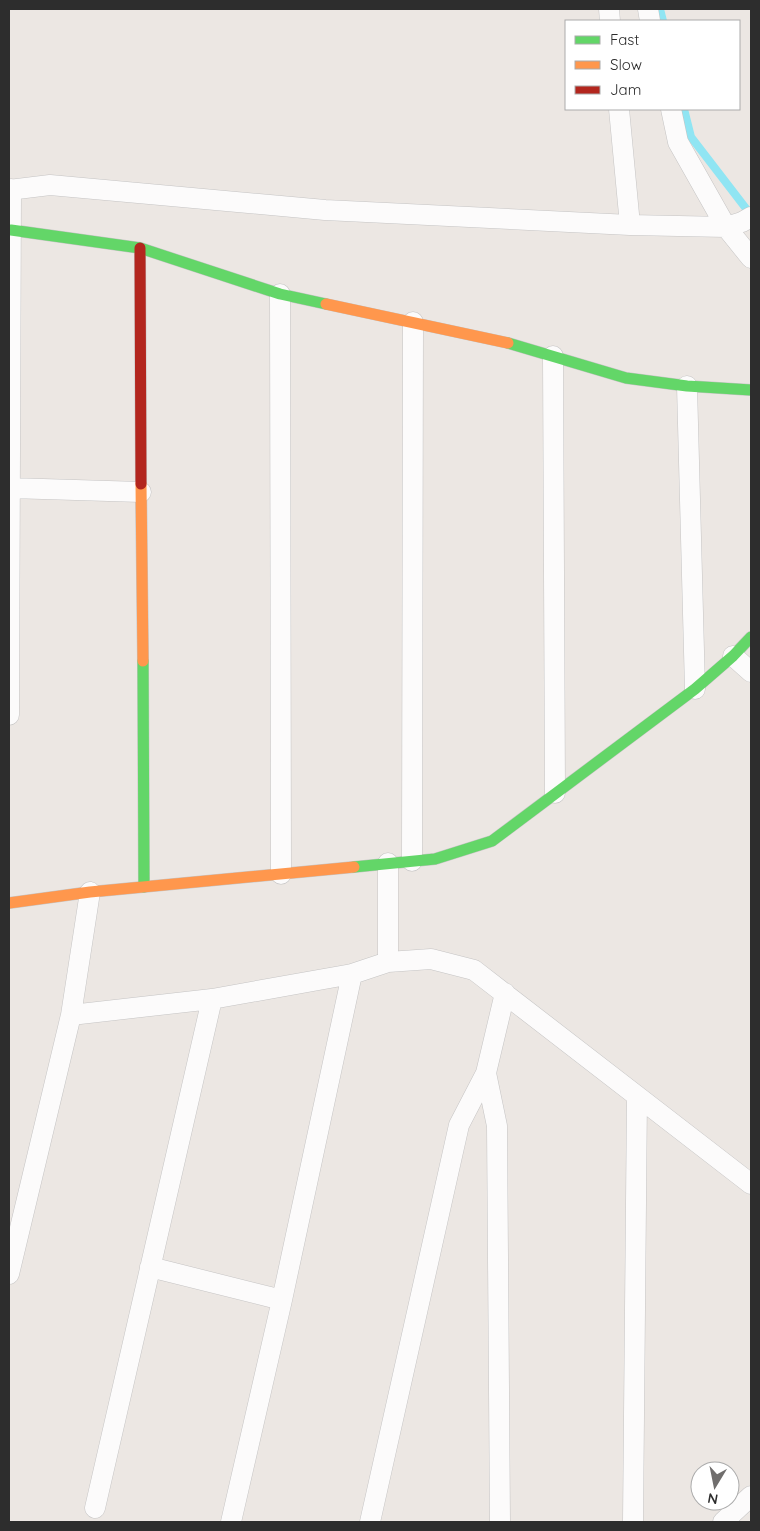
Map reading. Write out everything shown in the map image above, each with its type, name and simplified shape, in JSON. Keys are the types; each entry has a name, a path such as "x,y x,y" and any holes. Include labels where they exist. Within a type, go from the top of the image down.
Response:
{"street":[{"path":"619,110 630,225"},
{"path":"671,110 678,142 740,222 751,258"},
{"path":"9,715 10,189 50,185 325,210 630,225 740,222"},
{"path":"11,230 140,248 280,294 493,339 626,378 687,386 751,390"},
{"path":"140,248 144,887"},
{"path":"280,294 281,874"},
{"path":"412,861 413,322"},
{"path":"553,356 555,793"},
{"path":"687,386 695,689"},
{"path":"10,488 142,492"},
{"path":"9,903 90,892 435,859 492,840 695,689 733,656 751,637"},
{"path":"733,656 751,672"},
{"path":"388,863 388,962"},
{"path":"9,1274 71,1014 90,892"},
{"path":"71,1014 212,999 352,974 388,962 431,959 474,970 751,1184"},
{"path":"231,1522 282,1300 352,974"},
{"path":"370,1522 459,1125 486,1073 504,993"},
{"path":"95,1508 212,999"},
{"path":"486,1073 497,1126 500,1522"},
{"path":"633,1522 637,1096"},
{"path":"150,1267 282,1300"},
{"path":"723,1522 751,1496"}],"waterway":[{"path":"660,9 663,20"},
{"path":"684,110 691,137 751,215"}],"traffic: fast":[{"path":"11,230 140,248 280,294 326,304"},
{"path":"508,343 626,378 687,386 751,390"},
{"path":"354,867 435,859 492,841 695,689 733,656 751,637"},
{"path":"143,661 144,887"}],"traffic: slow":[{"path":"326,304 508,343"},
{"path":"141,484 143,661"},
{"path":"9,903 90,892 354,867"}],"traffic: jam":[{"path":"140,248 141,484"}]}
